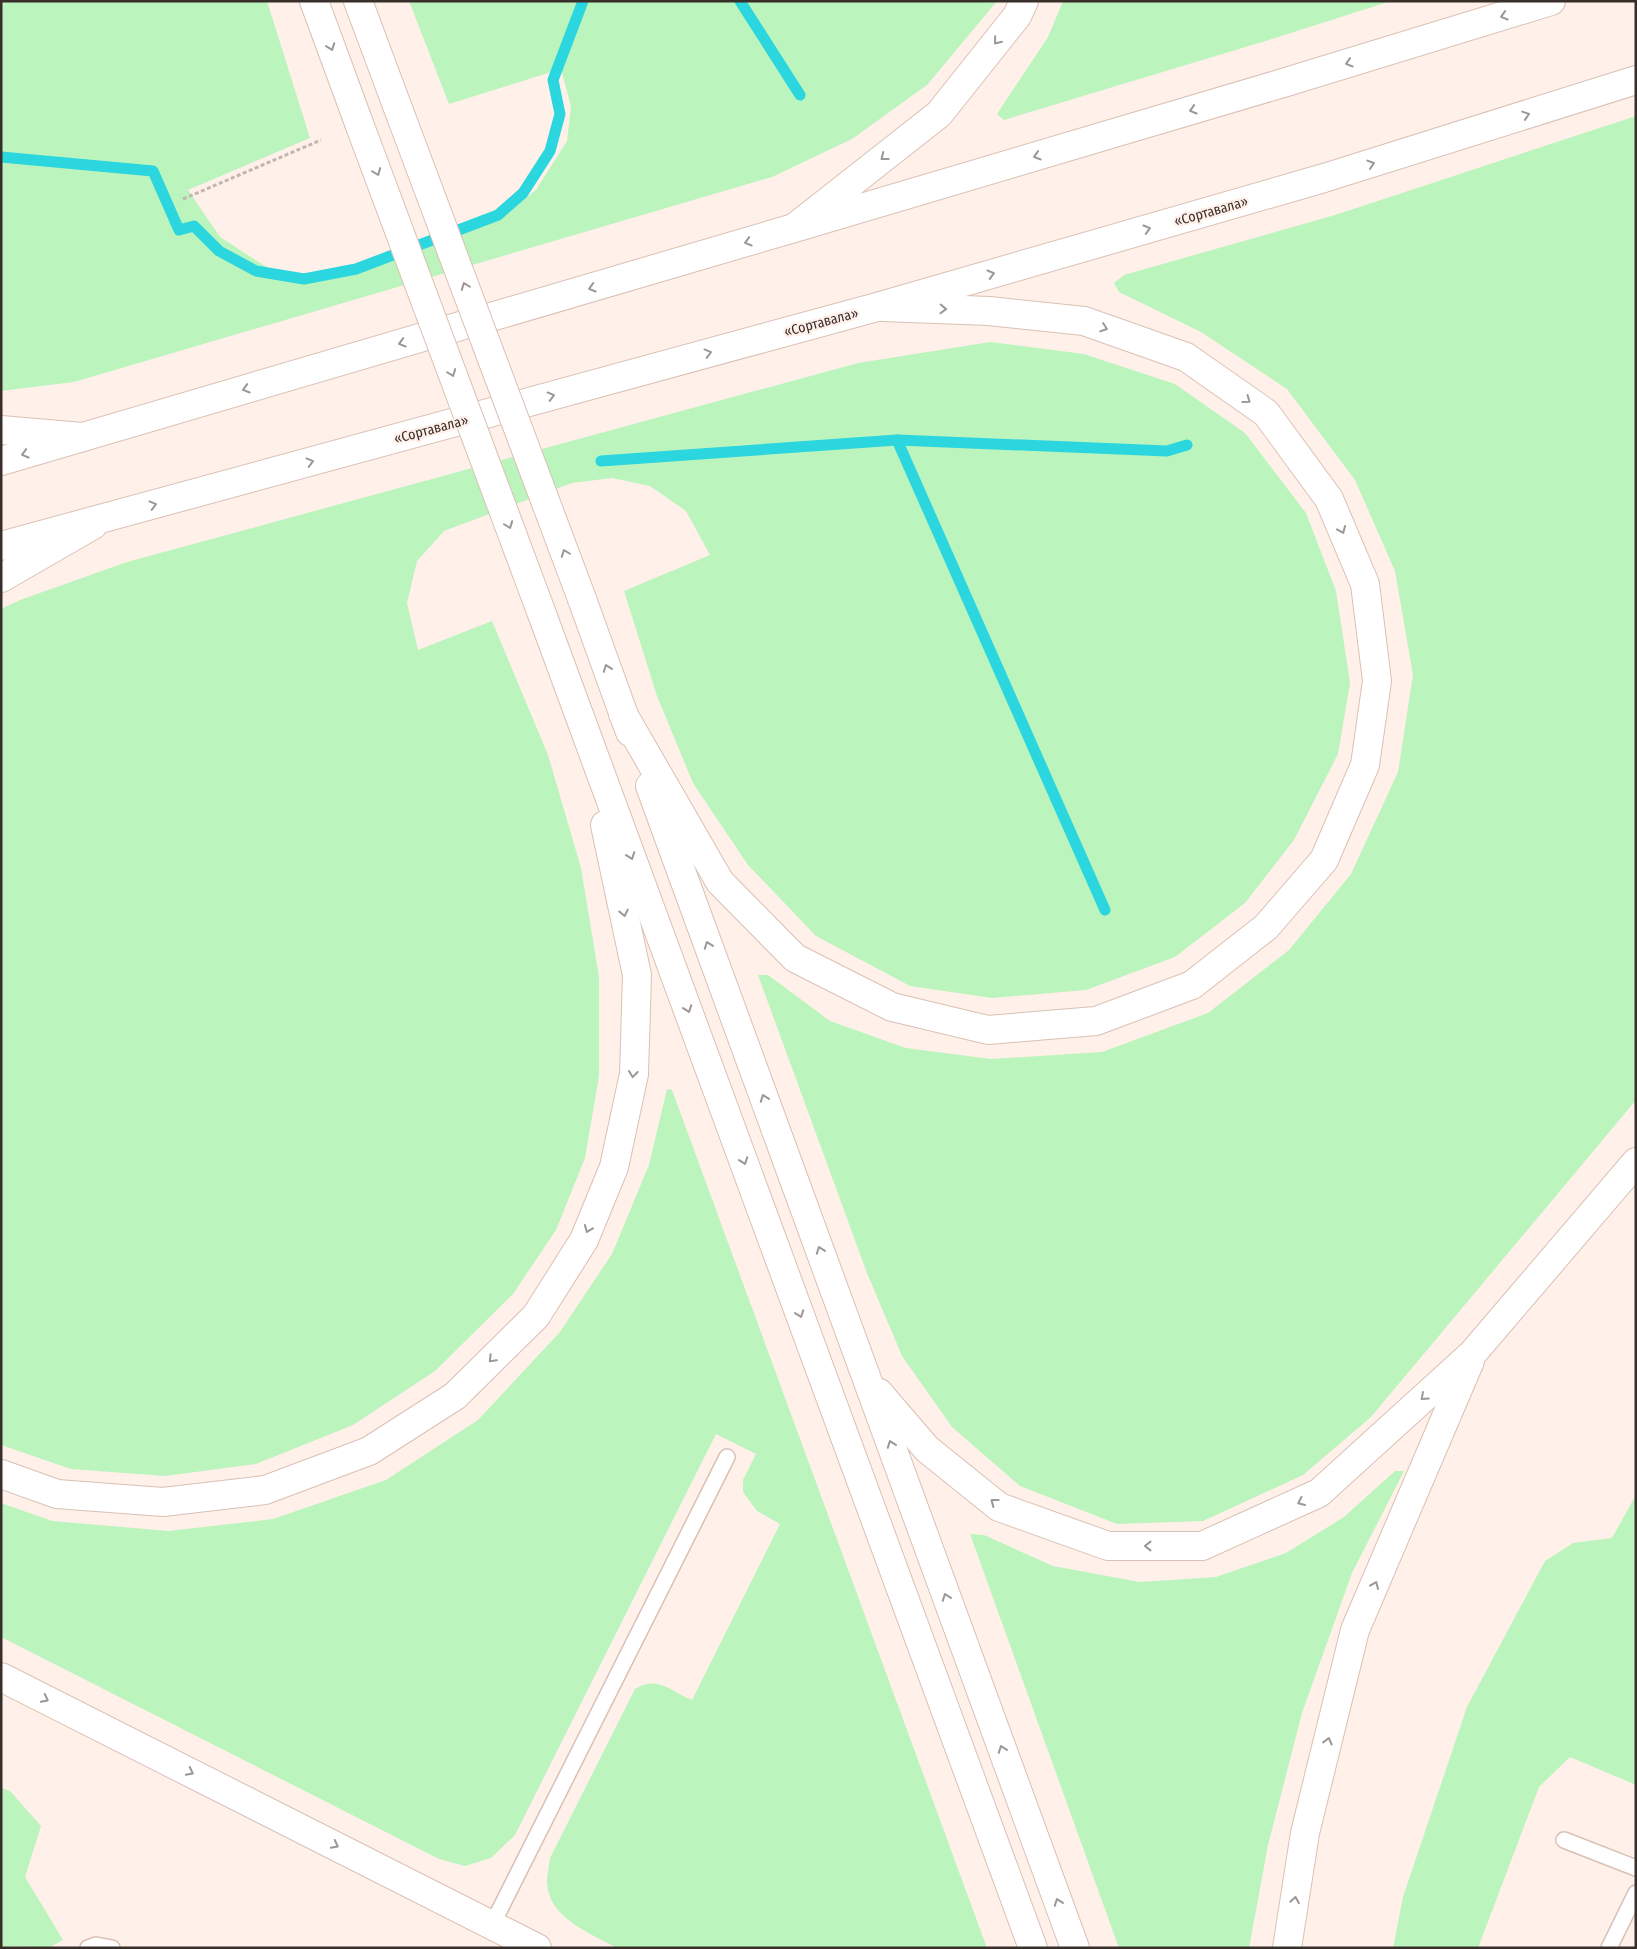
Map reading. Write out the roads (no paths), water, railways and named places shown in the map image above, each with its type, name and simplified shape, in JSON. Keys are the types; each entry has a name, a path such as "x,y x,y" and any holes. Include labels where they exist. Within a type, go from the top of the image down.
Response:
{"main road":[{"path":"314,1 542,614 1033,1948"},
{"path":"358,1 582,599 1075,1948"},
{"path":"794,228 939,114 1017,16 1024,1"},
{"path":"1,461 1283,83 1551,1"},
{"name":"«Сортавала»","path":"1,546 877,307 1324,178 1636,80"},
{"path":"623,714 720,882 796,958 892,1007 988,1030 1096,1021 1192,985 1266,927 1324,860 1365,765 1377,681 1365,584 1330,499 1266,413 1186,357 1084,321 989,310 877,307"},
{"path":"1,430 83,437"},
{"path":"1,578 106,518"},
{"path":"1,1474 57,1494 164,1502 265,1490 369,1451 455,1396 536,1316 584,1240 614,1167 634,1074 637,975 584,728"},
{"path":"867,1378 927,1448 999,1507 1108,1546 1202,1546 1319,1493 1473,1353 1636,1162"},
{"path":"1287,1948 1305,1833 1356,1630 1473,1353"},
{"path":"1,1677 537,1948"}],"lane":[{"path":"492,1925 727,1457"},
{"path":"1564,1840 1636,1868"},
{"path":"1609,1948 1636,1893"},
{"path":"88,1948 96,1945 112,1948"}],"waterway":[{"path":"1,157 153,171 179,230 194,226 219,251 256,271 304,279 356,269 498,215 523,193 550,151 560,114 553,80 583,1"},
{"path":"740,1 800,95"},
{"path":"897,440 1105,910"},
{"path":"601,461 897,440 1167,451 1187,445"}]}
